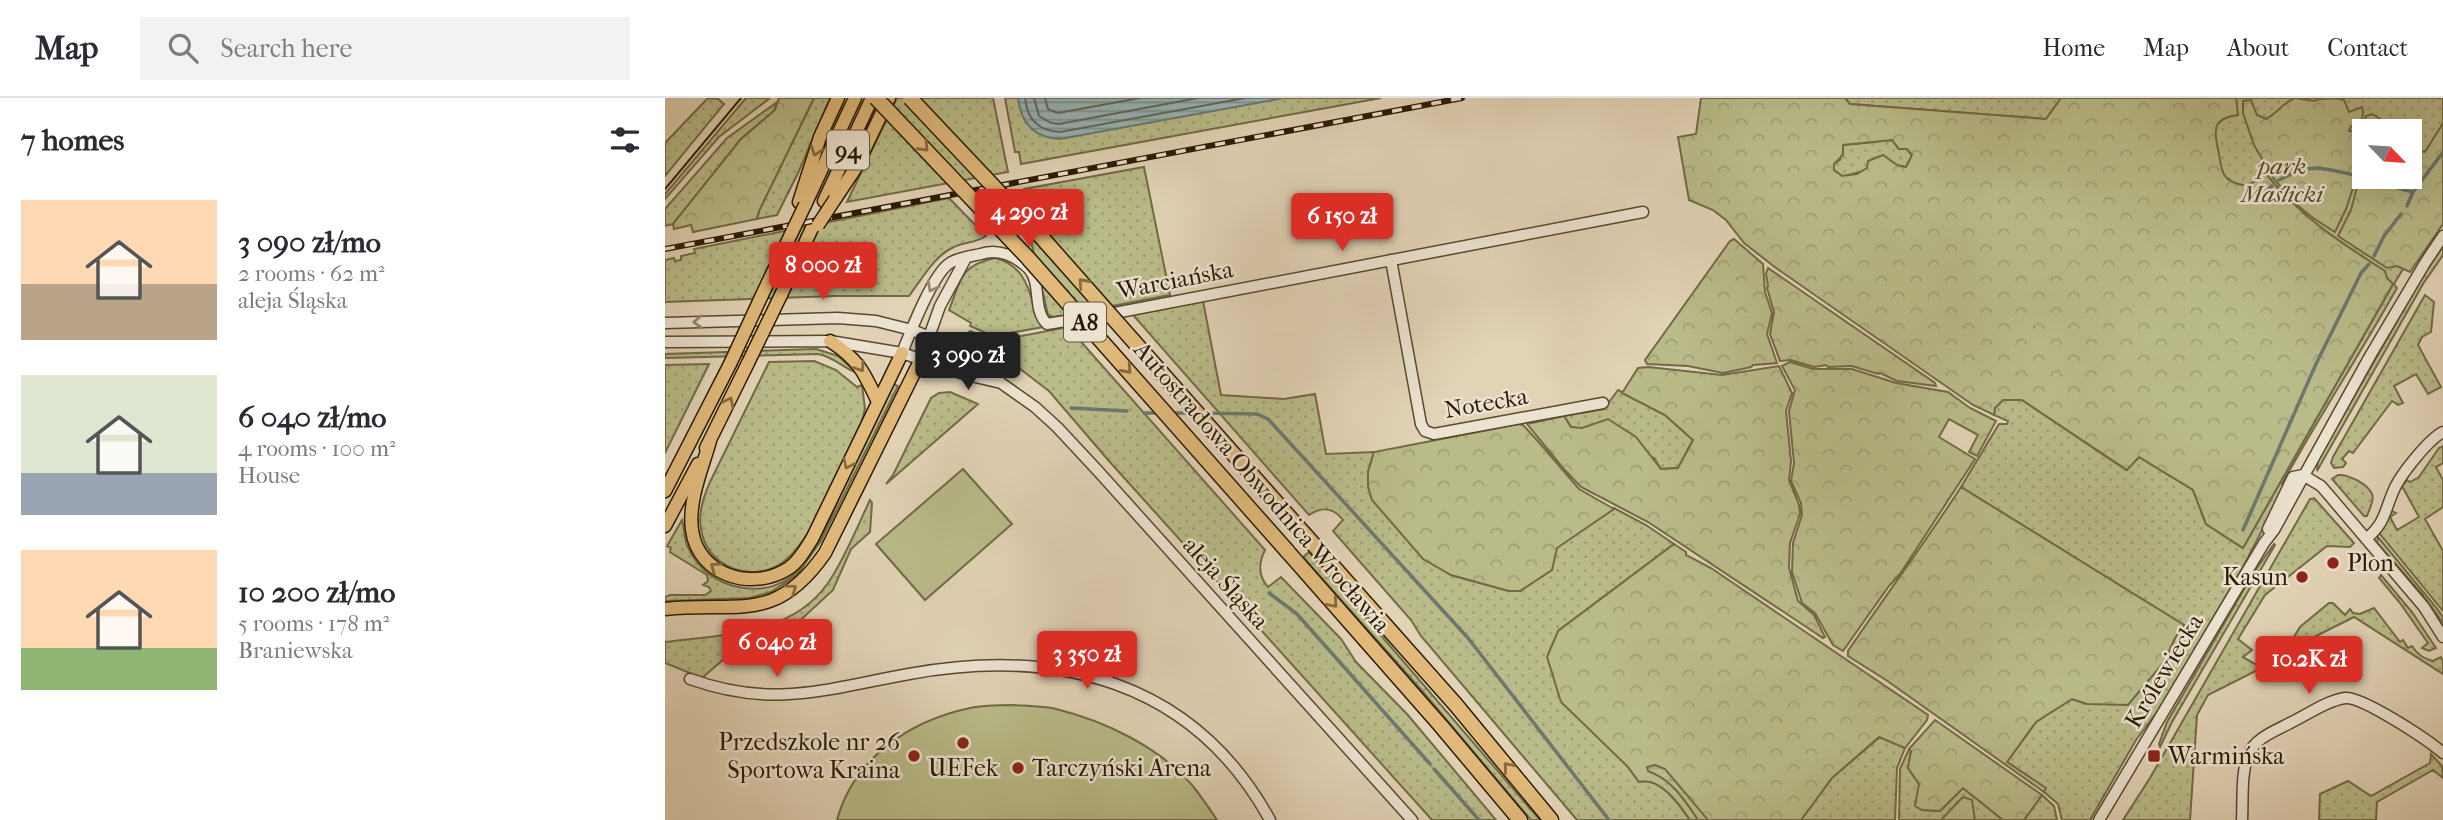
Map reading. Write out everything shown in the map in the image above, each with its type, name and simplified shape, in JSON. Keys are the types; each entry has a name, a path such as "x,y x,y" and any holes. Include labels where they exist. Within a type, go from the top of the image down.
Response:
{"highway":[{"name":"Autostradowa Obwodnica Wrocławia","path":"874,98 1037,268 1441,726 1520,820"},
{"name":"Autostradowa Obwodnica Wrocławia","path":"910,98 1149,355 1456,705 1551,820"}],"main road":[{"path":"665,491 730,364 786,245 801,206 820,137 838,98"},
{"name":"94","path":"801,206 855,98"},
{"name":"94","path":"665,526 710,441 800,252 829,200 874,98"},
{"path":"829,200 855,169 889,98"},
{"path":"830,341 846,351 859,364 878,402"},
{"path":"710,441 691,514 695,541 705,559 729,577 763,580 790,567 812,539 902,353"},
{"path":"665,609 727,608 772,601 795,589 825,553 921,359"},
{"path":"665,480 676,469"}],"street":[{"name":"Warciańska","path":"902,353 939,275 950,263 990,251 1014,257 1028,268 1033,275 1039,317 1047,324 1643,212"},
{"name":"Królewiecka","path":"2099,820 2298,490 2303,475 2443,236"},
{"path":"921,359 945,294 966,258"},
{"name":"Notecka","path":"1391,260 1421,424 1425,431 1434,434 1603,403"},
{"name":"aleja Śląska","path":"665,323 838,318 876,321 930,336 974,354 1001,383 1035,407 1098,471 1412,820"},
{"name":"aleja Śląska","path":"665,342 830,341 902,353 967,375 1001,383"},
{"path":"2366,539 2382,523 2395,488 2431,439 2443,432"},
{"path":"2303,475 2321,486 2424,607 2443,637"},
{"path":"690,679 726,691 760,695 803,694 865,686 943,669 986,666 1049,667 1111,682 1156,702 1196,730 1235,770 1269,820"},
{"path":"2242,820 2245,769 2254,744 2331,702 2346,698 2366,703 2443,753"}],"green space":[{"path":"708,98 718,99 724,104 665,176 665,143"},
{"path":"746,98 770,98 719,137 665,199 665,194"},
{"path":"779,98 814,98 757,219 693,232 691,225 674,229 673,224 741,139 775,110"},
{"path":"814,98 830,98 799,171 777,215 757,219 759,211"},
{"path":"897,98 993,98 1008,172 847,202"},
{"path":"1005,98 1381,98 1021,164 1019,152 1015,152"},
{"path":"1701,98 1845,98 1850,104 2046,119 2061,98 2236,98 2238,115 2224,119 2217,125 2216,130 2221,168 2226,177 2245,185 2266,174 2307,216 2385,271 2393,284 2243,548 2206,524 2193,490 2139,457 2127,470 2022,400 2003,400 1995,408 1994,415 1973,405 1776,268 1744,243 1726,220 1713,210 1689,200 1678,137 1696,134","holes":["1892,140 1899,149 1907,149 1912,155 1906,167 1897,165 1883,155 1868,161 1867,168 1857,174 1842,176 1834,170 1834,164 1843,155 1843,145"]},
{"path":"1845,98 2061,98 2046,119 1850,104"},
{"name":"park Maślicki","path":"2188,98 2443,98 2443,138 2406,264 2394,284 2397,288 2282,484 2285,486 2243,567 2161,707 2136,740 2090,820 2062,820 2058,804 2044,792 2045,788 2007,762 2036,722 2072,699 2087,704 2128,704 2164,662 2184,625 1961,487 1999,424 2007,424 2008,421 1994,415 1995,408 2003,400 2022,400 2126,470 2139,457 2193,490 2206,524 2243,548 2392,286 2204,231"},
{"name":"park Maślicki","path":"2295,98 2314,101 2329,99 2344,100 2349,112 2362,107 2362,119 2352,119 2349,131 2352,132 2353,189 2335,232 2296,204 2274,179 2254,145 2243,113 2243,101 2251,100 2257,115 2266,119"},
{"path":"776,103 775,110 741,139 673,224 665,226 665,209 727,138"},
{"path":"2372,114 2380,119 2365,119"},
{"path":"2443,123 2443,224 2410,272 2397,266 2387,268 2338,236 2351,210 2357,189 2422,189 2422,151 2425,152"},
{"path":"1892,140 1899,149 1907,149 1912,156 1906,167 1881,166 1842,176 1834,170 1834,164 1840,160 1843,145"},
{"path":"1144,167 1170,295 1054,317 1048,315 1020,194 1024,189"},
{"path":"949,198 986,236 947,251 929,268 909,296 665,302 665,260 681,260 681,256 695,253 694,249"},
{"path":"1734,239 1763,264 1765,292 1772,313 1767,334 1777,363 1753,365 1723,373 1688,366 1647,364 1645,360"},
{"path":"2443,246 2443,255 2423,284 2317,471 2318,460 2421,279"},
{"path":"995,258 1011,265 1022,276 1043,327 993,336 970,326 971,323 949,310 959,282 968,270 983,261"},
{"path":"1768,268 1936,386 1897,381 1880,373 1852,366 1814,367 1791,360 1780,361 1770,334 1774,312 1767,288"},
{"path":"2425,295 2434,302 2431,332 2422,337 2418,345 2441,387 2428,394 2416,374 2394,386 2403,403 2398,405 2392,401 2353,453 2349,451 2342,459 2346,463 2343,467 2334,468 2331,463 2333,457"},
{"path":"1203,301 1221,395 1284,399 1315,394 1326,454 1374,452 1368,472 1451,575 1509,591 1520,591 1552,570 1556,548 1614,508 1674,544 1558,631 1628,767 1639,782 1647,781 1661,787 1690,820 1577,820 1421,636 1411,620 1333,531 1343,520 1332,511 1323,509 1309,515 1133,315"},
{"path":"1068,327 1265,550 1260,570 1268,587 1281,577 1341,639 1356,662 1407,714 1496,820 1432,820 1049,391 1007,359 965,336 970,331 995,341"},
{"path":"816,349 838,356 856,372 818,354 665,358 665,354"},
{"path":"814,361 836,370 857,387 862,385 865,409 862,421 829,494 799,546 777,566 764,571 738,570 715,557 707,547 700,521 705,494 769,362"},
{"path":"1790,362 1813,369 1852,369 1896,383 1948,392 1970,408 1996,421 1977,456 1969,452 1978,435 1949,419 1939,437 1975,459 1900,574 1843,651 1833,645 1815,613 1802,603 1792,572 1793,543 1802,515 1801,503 1791,481 1794,463 1789,411 1795,390 1782,366"},
{"path":"709,364 665,453 665,365"},
{"path":"1779,366 1792,393 1786,411 1791,461 1789,480 1800,514 1790,543 1789,568 1798,601 1814,615 1825,637 1823,638 1648,522 1581,487 1527,424 1564,416 1571,427 1582,428 1608,419 1636,437 1661,469 1678,468 1693,440 1665,415 1622,393 1638,368 1722,375"},
{"path":"893,384 898,386 821,541 813,553"},
{"path":"1618,390 1665,415 1693,440 1678,468 1661,469 1654,458 1571,427 1564,416 1604,409"},
{"path":"950,392 978,404 886,484 931,398 939,393"},
{"path":"1519,424 1536,439 1579,489 1614,509 1557,548 1552,570 1520,591 1509,591 1451,575 1423,559 1372,500 1368,487 1368,472 1374,452"},
{"path":"2443,446 2443,463 2436,467 2443,480 2443,507 2425,519 2443,551 2443,611 2379,533 2392,511 2396,513 2390,517 2397,530 2419,517 2402,486 2407,480 2410,482 2419,477"},
{"path":"963,469 1012,524 925,600 876,544"},
{"path":"2338,475 2357,480 2370,490 2373,499 2367,516 2364,516 2332,479"},
{"path":"1961,487 2184,625 2164,662 2128,705 2087,704 2072,699 2036,722 2007,762 2046,788 2044,792 1848,656 1848,651"},
{"path":"2314,498 2354,543 2350,547 2327,546 2265,595 2238,639 2252,650 2243,657 2257,665 2274,657 2283,641 2289,645 2300,627 2329,603 2333,603 2345,615 2350,609 2353,613 2360,614 2374,608 2400,642 2403,640 2408,648 2412,646 2421,656 2433,661 2441,657 2443,674 2354,617 2312,638 2313,642 2208,695 2197,715 2190,820 2123,820 2150,778 2310,499"},
{"path":"870,500 870,532 851,549 833,590 778,641 748,638 702,678 665,663 665,642 754,629 775,623 813,600 840,563"},
{"path":"682,520 691,554 717,579 751,589 766,588 786,580 810,556 797,575 771,592 749,598 665,601 665,597 670,595 705,595 711,591 703,585 708,581 707,575 670,552 671,548 667,546"},
{"path":"2378,537 2435,606 2443,617 2443,623 2421,593 2377,543"},
{"path":"1674,544 1686,552 1686,555 1711,568 1928,715 1927,720 1905,748 1879,737 1832,778 1801,820 1690,820 1662,787 1647,781 1639,782 1628,767 1561,702 1547,657 1558,631"},
{"path":"2274,544 2160,747 2167,722 2254,572"},
{"path":"1309,552 1540,820 1531,820 1424,693 1303,557"},
{"path":"2381,575 2412,612 2436,648 2429,651 2422,648 2428,643 2379,578"},
{"name":"Tarczyński Arena","path":"1013,705 1056,709 1075,714 1130,737 1179,771 1217,820 837,820 856,778 870,761 906,733 947,714 970,708"},
{"path":"1935,720 2042,795 2024,820 2003,820 1963,788 1940,811 1922,810 1915,806 1919,784 1908,768 1911,751 1909,749"},
{"path":"1880,737 1905,748 1897,768 1895,820 1801,820 1832,778"},
{"path":"1909,749 1911,751 1908,768 1919,784 1922,810 1940,811 1963,788 2003,820 1899,820 1900,769"},
{"path":"2431,754 2442,766 2443,778 2433,770 2377,802 2376,820 2319,820 2320,794 2348,781 2371,796 2430,763"},
{"path":"1655,765 1665,769 1708,820 1698,820 1671,785 1648,771 1647,767"},
{"path":"2042,795 2054,806 2057,820 2024,820"},
{"path":"1963,797 1972,800 1975,820 1941,820"}],"water":[{"path":"1018,98 1284,98 1060,139 1043,136 1031,128 1022,115"}],"waterway":[{"path":"2407,206 2413,192 2443,152"},
{"path":"2279,180 2299,171 2316,168 2352,175"},
{"path":"2259,198 2272,186"},
{"path":"2402,189 2412,192"},
{"path":"2374,256 2384,236 2401,214"},
{"path":"2243,530 2316,364 2361,273 2369,264"},
{"path":"1071,408 1127,411"},
{"path":"1144,413 1159,413"},
{"path":"1170,413 1191,413"},
{"path":"1202,413 1257,414 1268,419 1468,638 1609,820"},
{"path":"1269,593 1297,614 1430,764"},
{"path":"1434,769 1479,820"}],"tram line":[{"path":"665,189 741,98"}],"railway":[{"path":"665,249 1462,98"}],"place":[{"name":"Plon","path":"2333,563"},
{"name":"Kasun","path":"2302,577"},
{"name":"UEFek","path":"963,743"},
{"name":"Przedszkole nr 26 Sportowa Kraina","path":"914,756"},
{"name":"Warmińska","path":"2154,756"},
{"name":"Tarczyński Arena","path":"1018,768"}]}
